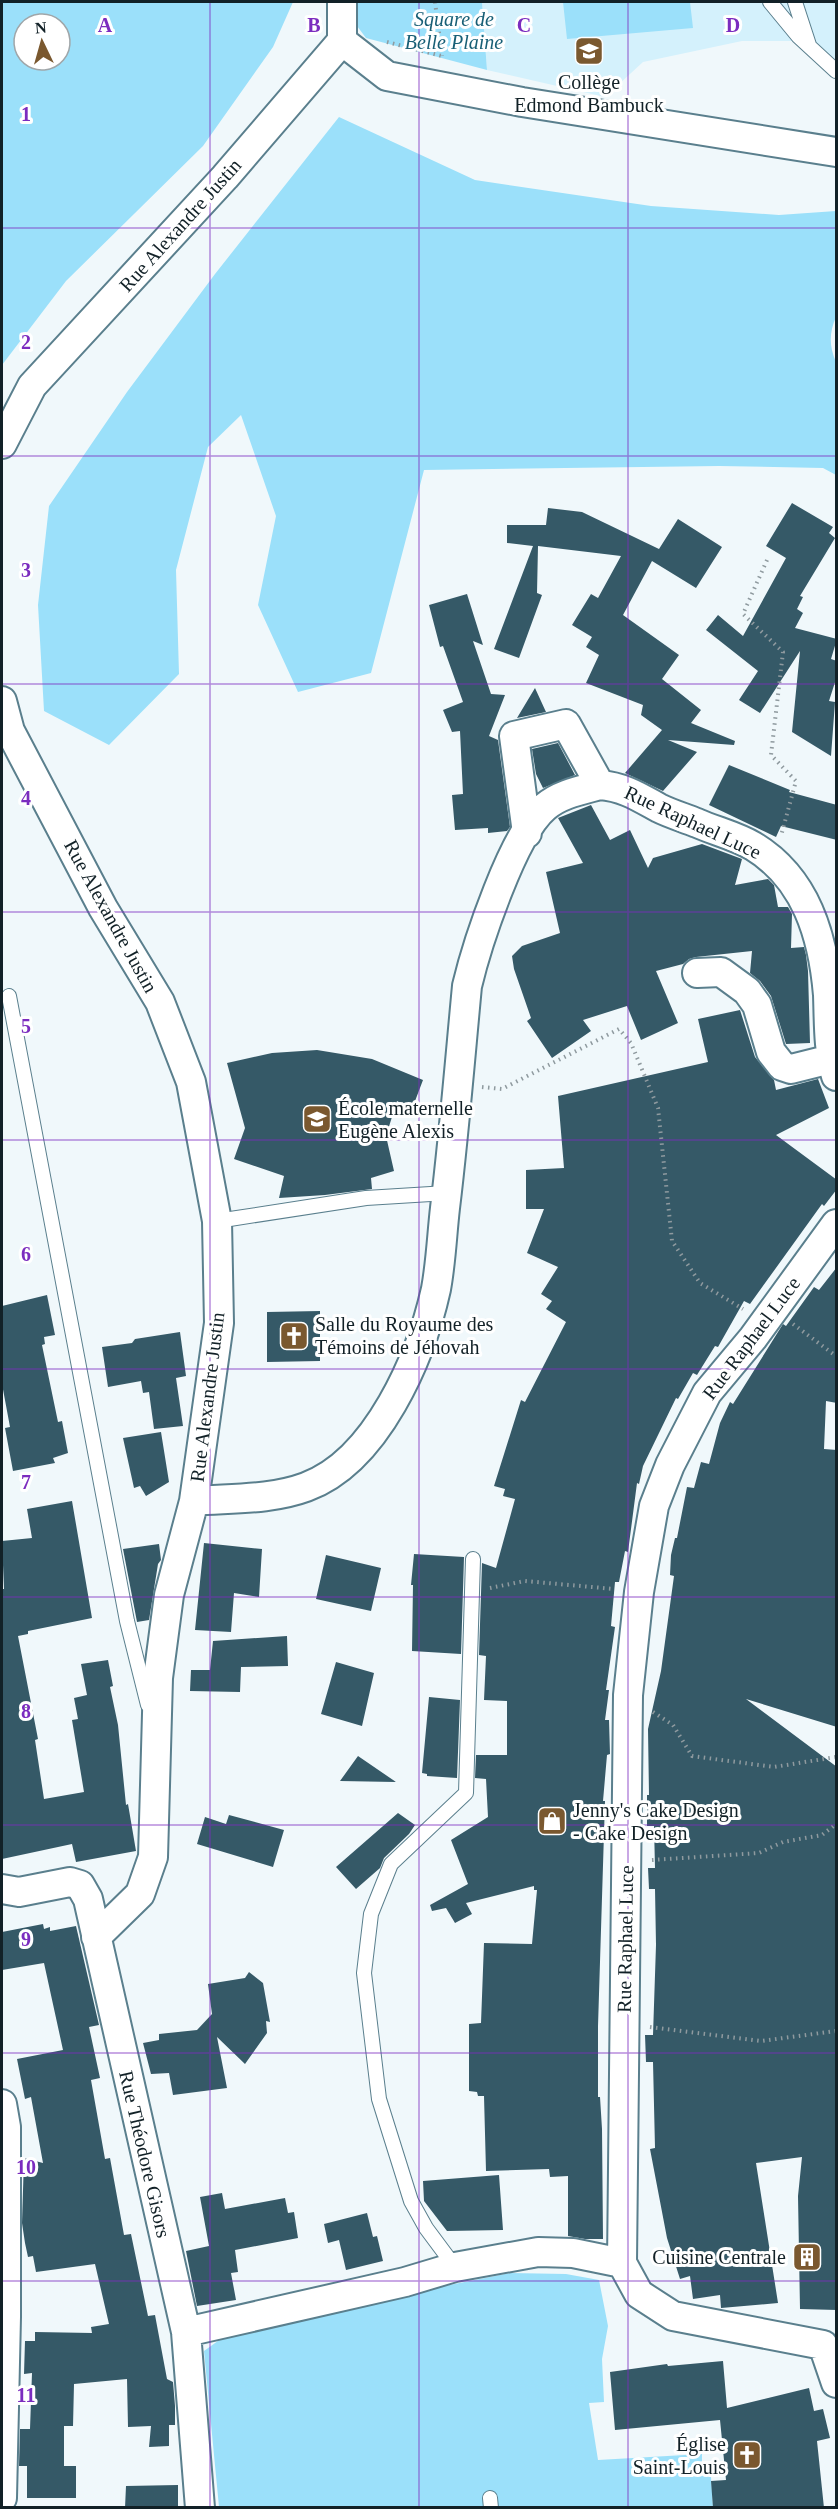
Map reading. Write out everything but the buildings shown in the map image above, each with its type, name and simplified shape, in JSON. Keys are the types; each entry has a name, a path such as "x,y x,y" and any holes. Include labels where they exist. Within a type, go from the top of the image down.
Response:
{"street":[{"path":"342,2 342,41 387,76 580,112 837,152"},
{"name":"Rue Alexandre Justin","path":"2,444 32,386 225,177 342,41"},
{"name":"Rue Alexandre Justin","path":"2,701 10,731 103,908 160,1002 191,1082 217,1221 219,1323 194,1501 169,1595 158,1678 153,1857 140,1894 96,1937"},
{"name":"Rue Raphael Luce","path":"527,833 514,736 566,724 600,784 616,786 636,794 660,808 751,845 774,861 792,880 814,919 826,970 834,1068"},
{"path":"194,1501 275,1495 308,1486 347,1462 369,1439 410,1369 436,1289 467,986 475,952 516,850 546,806 570,793 600,784"},
{"path":"696,973 721,972 747,991 757,1005 771,1052 782,1066 834,1068"},
{"name":"Rue Raphael Luce","path":"837,1224 707,1393 670,1465 654,1506 639,1592 628,1695 622,2263 639,2294 673,2316 830,2341 837,2383"},
{"name":"Rue Théodore Gisors","path":"2,1889 19,1892 70,1882 80,1885 88,1899 186,2332 200,2508"},
{"path":"2,2104 6,2127 6,2317 2,2498"},
{"path":"186,2332 405,2282 455,2267 538,2252 573,2253 622,2263"}],"lane":[{"path":"770,2 798,36 837,71"},
{"path":"795,2 809,45"},
{"path":"9,996 127,1621 156,1736"},
{"path":"217,1221 366,1198 447,1193"},
{"path":"455,2267 426,2228 411,2201 379,2099 364,1973 371,1914 391,1864 466,1793 473,1559"}],"path":[{"path":"435,2 444,87"},
{"path":"385,41 442,56"},
{"path":"766,560 743,614 783,652 771,755 796,781 774,861"},
{"path":"457,1085 502,1089 619,1029 631,1042 658,1108 672,1241 700,1283 768,1316 837,1356"},
{"path":"472,1592 525,1581 639,1592"},
{"path":"628,1695 673,1725 692,1755 774,1767 837,1757"},
{"path":"626,1857 655,1861 759,1853 783,1842 822,1835 837,1824"},
{"path":"625,2024 761,2041 837,2031"}],"shaded area":[{"name":"Collège Edmond Bambuck","path":"482,2 836,2 836,61 804,41 742,41 643,62 605,97 487,70"}],"green space":[{"path":"2,2 293,2 273,47 203,146 66,281 2,365"},
{"name":"Square de Belle Plaine","path":"352,2 482,2 487,70 366,38 351,18"},
{"path":"563,2 690,2 693,28 567,39"},
{"path":"339,117 475,180 651,206 779,215 836,211 836,317 831,340 836,362 836,475 823,468 719,466 424,470 371,673 298,692 258,605 276,516 241,415 208,447 176,570 179,674 109,745 44,711 38,605 49,506 127,392 215,274"},
{"path":"510,2273 566,2274 599,2280 608,2326 602,2359 604,2402 589,2403 598,2460 702,2454 702,2462 710,2462 713,2507 219,2507 204,2351 222,2338 424,2290"}],"place":[{"name":"Collège Edmond Bambuck","path":"589,51"},
{"name":"École maternelle Eugène Alexis","path":"317,1119"},
{"name":"Salle du Royaume des Témoins de Jéhovah","path":"294,1336"},
{"name":"Jenny's Cake Design - Cake Design","path":"552,1821"},
{"name":"Cuisine Centrale","path":"807,2257"},
{"name":"Église Saint-Louis","path":"747,2455"}]}
